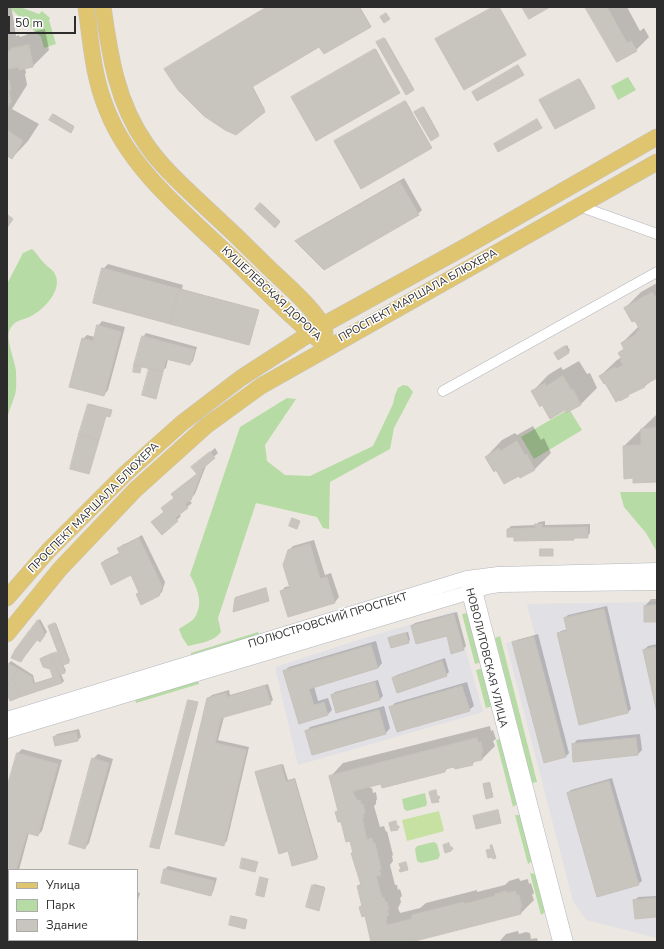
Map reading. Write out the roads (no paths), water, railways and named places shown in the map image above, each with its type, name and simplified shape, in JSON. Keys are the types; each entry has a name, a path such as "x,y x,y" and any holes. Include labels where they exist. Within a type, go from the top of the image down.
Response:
{"main road":[{"name":"КУШЕЛЕВСКАЯ ДОРОГА","path":"86,7 96,79 107,111 117,132 132,156 157,186 317,329"},
{"name":"КУШЕЛЕВСКАЯ ДОРОГА","path":"103,7 110,56 123,104 146,144 160,162 185,187 300,297 328,347"},
{"name":"ПРОСПЕКТ МАРШАЛА БЛЮХЕРА","path":"7,598 48,551 78,520 164,438 198,410 235,383 317,329 463,248 657,137"},
{"name":"ПРОСПЕКТ МАРШАЛА БЛЮХЕРА","path":"7,634 60,569 135,490 206,426 261,386 657,162"},
{"name":"ПОЛЮСТРОВСКИЙ ПРОСПЕКТ","path":"7,719 468,578 498,574 657,570"},
{"name":"ПОЛЮСТРОВСКИЙ ПРОСПЕКТ","path":"7,730 472,591 499,585 657,582"}],"street":[{"path":"579,206 657,234"},
{"path":"443,391 657,272"},
{"name":"НОВОЛИТОВСКАЯ УЛИЦА","path":"468,578 568,942"},
{"name":"НОВОЛИТОВСКАЯ УЛИЦА","path":"472,591 558,942"}]}
